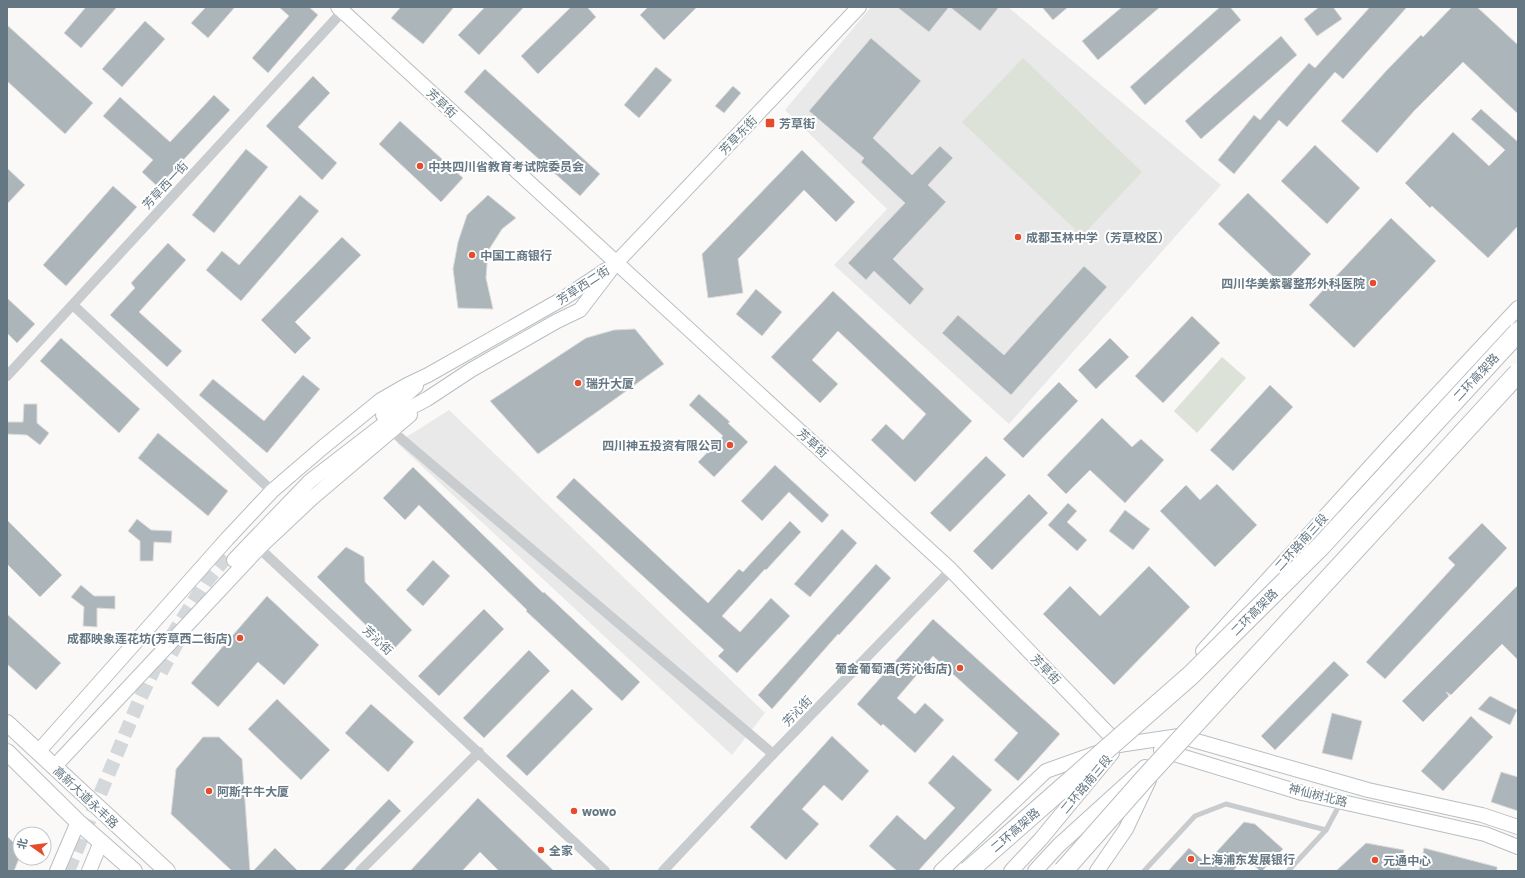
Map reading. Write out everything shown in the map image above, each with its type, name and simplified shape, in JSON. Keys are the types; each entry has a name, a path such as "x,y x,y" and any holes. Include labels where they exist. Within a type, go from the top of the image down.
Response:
{"highway":[{"name":"二环高架路","path":"968,871 1191,675 1321,546 1518,332"},
{"path":"1063,871 1146,777 1518,373"}],"main road":[{"name":"芳草东街","path":"616,263 859,7"},
{"name":"芳草街","path":"340,9 951,570 1119,745"},
{"name":"芳草西二街","path":"428,375 564,298 616,263"},
{"name":"芳草西二街","path":"427,399 471,370 557,321 580,310 616,263"},
{"name":"二环路南三段","path":"1011,871 1040,840 1119,745 1390,445 1518,308"},
{"name":"二环路南三段","path":"1035,871 1058,846 1179,736 1274,630 1518,373"},
{"path":"38,752 272,491 381,400 428,375"},
{"path":"427,399 393,417 310,481 231,558 314,469 396,404 428,375"},
{"path":"54,767 259,548 311,499 392,431 427,399"},
{"name":"高新大道永丰路","path":"7,722 167,871"},
{"path":"941,871 1046,771 1119,745 1179,736 1368,790 1482,815 1518,827"},
{"name":"神仙树北路","path":"1119,745 1164,750 1302,792 1485,834 1518,847"},
{"path":"1097,871 1126,829 1164,750"},
{"name":"高新大道永丰路","path":"7,752 78,822 134,871"},
{"path":"57,871 78,822"},
{"path":"89,871 101,842"}],"street":[{"name":"芳草西一街","path":"7,376 340,9"},
{"path":"73,305 272,491"},
{"path":"392,431 773,754"},
{"name":"芳沁街","path":"259,548 605,871"},
{"name":"芳沁街","path":"663,871 773,754 951,570"},
{"path":"360,871 478,752"}],"lane":[{"path":"1288,871 1326,830 1341,801"},
{"path":"1144,871 1195,816 1226,804 1326,830"}],"shaded area":[{"name":"成都玉林中学（芳草校区）","path":"871,7 1008,7 1221,185 1009,424 834,265 887,209 785,110"},
{"path":"1023,58 1142,172 1082,236 962,122"},
{"path":"1222,357 1246,378 1197,433 1174,411"},
{"path":"449,410 765,713 732,755 397,443"}],"building":[{"path":"86,7 117,7 81,48 64,33"},
{"path":"206,7 235,7 208,38 191,23"},
{"path":"279,7 309,7 318,15 268,73 252,58 289,16"},
{"path":"401,7 454,7 423,44 391,18"},
{"path":"485,7 524,7 479,55 458,35"},
{"path":"571,7 587,7 596,17 538,74 521,56"},
{"path":"648,7 697,7 664,40 640,15"},
{"path":"897,7 949,7 929,32"},
{"path":"950,7 999,7 980,31"},
{"path":"1042,7 1068,7 1053,20"},
{"path":"1122,7 1160,7 1098,60 1082,41"},
{"path":"1220,7 1230,7 1241,20 1145,105 1130,87"},
{"path":"1319,7 1333,7 1342,19 1317,36 1304,19"},
{"path":"1370,7 1407,7 1343,79 1335,72 1287,127 1279,120 1234,174 1218,160 1254,115 1260,120 1309,63 1315,68"},
{"path":"1452,7 1477,7 1518,45 1518,114 1463,62 1414,111 1377,153 1341,121 1421,35 1423,37"},
{"path":"145,21 165,39 122,87 102,69"},
{"path":"7,25 93,103 65,134 7,81"},
{"path":"1281,36 1297,55 1201,139 1185,121"},
{"path":"871,38 921,81 873,138 912,175 940,146 953,158 928,185 946,202 893,259 924,289 910,305 874,271 866,280 848,263 905,203 861,162 864,158 809,111"},
{"path":"656,67 672,80 639,118 624,105"},
{"path":"485,69 600,174 580,196 464,92"},
{"path":"313,76 330,93 298,127 337,163 322,180 266,126"},
{"path":"733,86 741,93 724,113 715,106"},
{"path":"214,95 230,110 158,187 142,172 153,160 103,116 120,97 170,142"},
{"path":"1481,109 1518,142 1518,226 1488,258 1432,206 1430,208 1405,183 1453,132 1489,166 1505,150 1471,119"},
{"path":"400,121 463,178 441,202 379,144"},
{"path":"1315,145 1360,188 1327,224 1281,181"},
{"path":"246,149 268,167 214,233 192,215"},
{"path":"802,150 855,202 836,222 804,190 738,259 743,293 708,298 702,254"},
{"path":"7,168 25,185 7,204"},
{"path":"113,186 137,207 66,286 43,265"},
{"path":"1248,193 1311,254 1282,285 1218,224"},
{"path":"300,195 319,211 241,301 206,270 222,251 239,265"},
{"path":"488,195 516,218 502,229 488,251 486,278 493,309 458,308 453,269 458,242 467,215"},
{"name":"四川华美紫馨整形外科医院","path":"1391,218 1436,261 1354,348 1309,305"},
{"path":"342,237 361,255 295,322 311,338 295,354 261,320"},
{"path":"168,243 186,260 139,312 182,351 167,367 110,315 135,288 131,283"},
{"path":"1084,266 1107,287 1011,395 942,333 958,315 1004,355"},
{"path":"756,289 782,312 762,336 736,314"},
{"path":"833,291 972,421 915,482 871,440 886,424 903,440 926,414 838,331 812,360 838,384 820,403 771,357"},
{"path":"7,298 35,324 17,343 7,333"},
{"path":"1192,316 1220,343 1163,403 1135,376"},
{"name":"瑞升大厦","path":"635,329 664,364 538,454 490,401 586,338 614,330"},
{"path":"61,338 140,409 119,433 40,361"},
{"path":"1110,338 1129,357 1096,389 1078,370"},
{"path":"303,375 320,389 267,453 199,395 213,379 264,421"},
{"path":"1059,382 1078,401 1023,458 1003,439"},
{"path":"1270,385 1293,407 1233,471 1210,450"},
{"path":"699,394 730,422 728,423 748,442 714,477 698,462 723,436 689,405"},
{"path":"24,404 37,404 37,423 49,433 40,445 27,435 7,434 7,422 23,422"},
{"path":"1102,418 1132,447 1141,439 1164,460 1125,503 1090,470 1066,494 1047,475"},
{"path":"158,433 228,491 208,516 138,458"},
{"path":"986,456 1006,475 950,532 930,513"},
{"path":"775,465 829,515 822,523 789,492 762,521 741,501"},
{"path":"413,467 543,593 544,592 640,682 622,701 526,611 527,610 419,505 405,520 383,498"},
{"path":"574,478 708,603 739,569 743,572 790,521 801,532 722,616 740,632 771,598 790,616 737,673 718,656 724,650 556,497"},
{"path":"1217,484 1257,525 1215,567 1160,511 1186,485 1200,500"},
{"path":"1029,494 1048,513 992,570 973,551"},
{"path":"1068,503 1077,511 1067,522 1087,540 1077,551 1048,525"},
{"path":"1125,510 1150,529 1133,550 1109,531"},
{"path":"137,519 151,530 172,531 171,543 154,542 153,561 140,561 140,541 128,531"},
{"path":"7,520 62,575 40,597 7,564"},
{"path":"1482,523 1507,548 1385,679 1366,662 1455,565 1448,558"},
{"path":"842,529 857,543 810,597 794,584"},
{"path":"346,547 364,557 365,582 412,630 392,651 317,577"},
{"path":"433,560 450,576 423,606 406,590"},
{"path":"876,564 891,578 839,635 838,634 772,709 758,695"},
{"path":"1149,566 1190,607 1114,685 1043,614 1070,586 1100,616"},
{"path":"81,585 94,596 115,596 115,609 97,608 97,627 83,626 84,607 71,597"},
{"path":"1518,585 1518,660 1502,644 1451,695 1446,692 1449,696 1423,722 1402,701"},
{"path":"267,596 319,645 284,685 258,662 218,707 191,683"},
{"path":"484,609 504,629 439,696 418,676"},
{"path":"7,614 61,663 36,690 7,664"},
{"path":"933,619 1060,734 1018,781 994,760 1018,733 933,656 897,698 915,714 925,703 944,720 915,753 883,724 881,726 857,704"},
{"path":"529,650 550,671 484,738 463,718"},
{"path":"1334,661 1349,675 1275,750 1261,736"},
{"path":"572,689 593,709 527,776 506,756"},
{"path":"1490,696 1517,710 1510,725 1478,709"},
{"path":"277,699 330,750 301,780 248,729"},
{"path":"371,704 414,742 388,772 345,733"},
{"path":"1332,713 1362,721 1352,760 1322,753"},
{"path":"1471,716 1493,737 1443,791 1421,771"},
{"path":"832,736 869,771 842,801 824,785 802,809 819,824 786,860 750,827"},
{"name":"阿斯牛牛大厦","path":"203,737 219,737 242,759 250,871 232,871 171,814 176,769"},
{"path":"953,755 992,790 918,871 897,871 869,846 897,815 925,840 955,808 928,783"},
{"path":"1501,772 1518,777 1518,811 1491,802"},
{"path":"478,798 554,871 499,871 480,852 462,871 410,871"},
{"path":"389,799 401,811 343,871 319,871"},
{"path":"1244,822 1255,824 1283,849 1262,871 1260,871 1245,857 1233,871 1168,871 1189,848 1206,863"},
{"path":"7,836 12,841 12,866 16,866 14,871 7,871"},
{"name":"元通中心","path":"1366,843 1404,850 1400,871 1336,871"},
{"path":"275,848 298,871 253,871"},
{"path":"1424,848 1497,867 1497,871 1419,871"}],"tunnel":[{"path":"171,637 206,582 228,555"},
{"path":"161,672 182,634"},
{"path":"68,871 139,701 160,657"}],"place":[{"name":"芳草街","path":"770,123"},
{"name":"中共四川省教育考试院委员会","path":"420,166"},
{"name":"成都玉林中学（芳草校区）","path":"1018,237"},
{"name":"中国工商银行","path":"472,255"},
{"name":"四川华美紫馨整形外科医院","path":"1373,283"},
{"name":"瑞升大厦","path":"578,383"},
{"name":"四川神五投资有限公司","path":"730,445"},
{"name":"成都映象莲花坊(芳草西二街店)","path":"240,638"},
{"name":"葡金葡萄酒(芳沁街店)","path":"960,668"},
{"name":"阿斯牛牛大厦","path":"209,791"},
{"name":"wowo","path":"574,811"},
{"name":"全家","path":"541,850"},
{"name":"上海浦东发展银行","path":"1191,859"},
{"name":"元通中心","path":"1375,860"}]}
